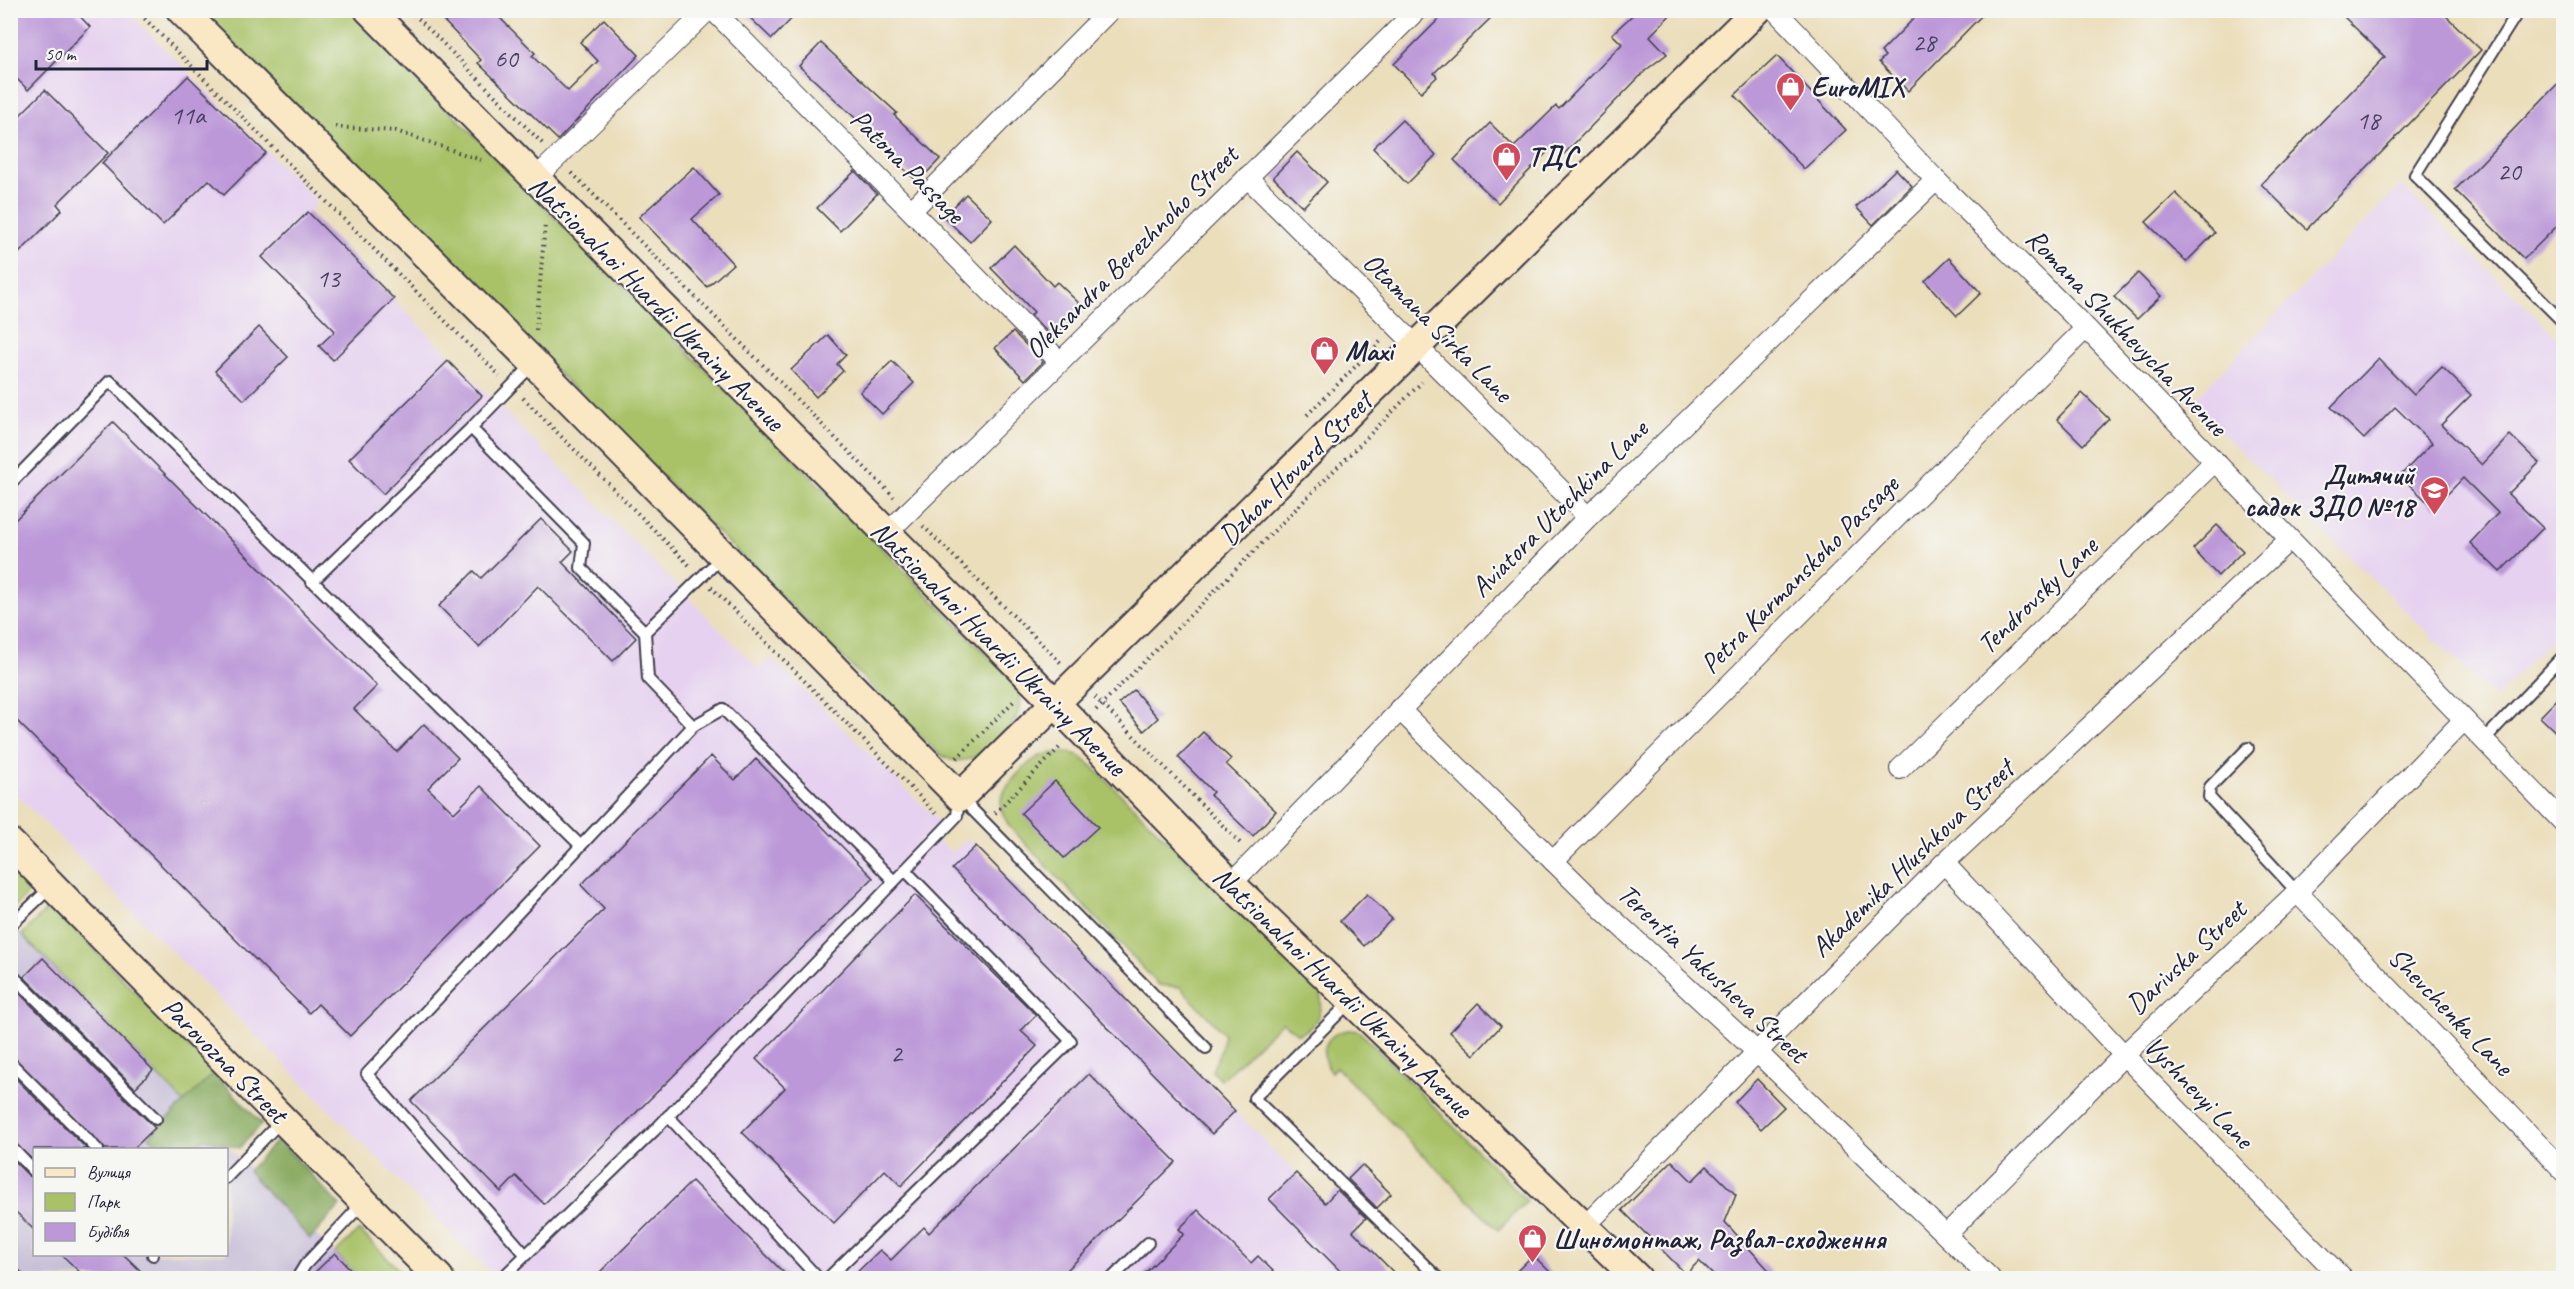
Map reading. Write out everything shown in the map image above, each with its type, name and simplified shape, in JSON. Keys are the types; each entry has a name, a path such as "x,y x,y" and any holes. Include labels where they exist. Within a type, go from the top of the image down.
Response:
{"street":[{"path":"181,10 534,363 960,797"},
{"name":"Natsionalnoi Hvardii Ukrainy Avenue","path":"369,10 1034,681 1231,884 1350,1002 1637,1278"},
{"path":"535,179 708,10"},
{"name":"Patona Passage","path":"713,10 1060,362"},
{"path":"912,210 1110,10"},
{"name":"Oleksandra Berezhnoho Street","path":"886,534 1417,10"},
{"name":"Dzhon Hovard Street","path":"960,797 1078,681 1428,357 1757,10"},
{"name":"Romana Shukhevycha Avenue","path":"1775,10 1936,180 2086,328 2563,823"},
{"name":"Otamana Sirka Lane","path":"1247,177 1588,517"},
{"name":"Aviatora Utochkina Lane","path":"1231,884 1588,517 1936,180"},
{"name":"Petra Karmanskoho Passage","path":"1553,861 2086,328"},
{"name":"Tendrovsky Lane","path":"1900,769 2214,462"},
{"name":"Akademika Hlushkova Street","path":"1585,1226 1944,863 2289,540"},
{"name":"Terentia Yakusheva Street","path":"1399,709 1553,861 1757,1052 1990,1278"},
{"name":"Darivska Street","path":"1946,1235 2124,1055 2297,892 2464,720"},
{"name":"Parovozna Street","path":"10,843 439,1278"},
{"name":"Vyshnevyi Lane","path":"1944,863 2124,1055 2342,1278"},
{"name":"Shevchenka Lane","path":"2297,892 2564,1171"}],"lane":[{"path":"2518,10 2415,175 2564,323"},
{"path":"312,582 471,428 534,363"},
{"path":"10,484 110,381 580,845"},
{"path":"471,428 584,543 581,568 645,632 648,679 693,726"},
{"path":"645,632 722,557"},
{"path":"2484,740 2564,655"},
{"path":"525,1254 367,1074 693,726 723,709 894,881"},
{"path":"2248,748 2210,787 2209,796 2297,892"},
{"path":"502,1278 668,1116 957,816 960,797"},
{"path":"960,797 1206,1048"},
{"path":"828,1278 1071,1041 905,870"},
{"path":"10,926 53,886"},
{"path":"10,973 156,1119"},
{"path":"1350,1002 1254,1098 1438,1278"},
{"path":"10,1062 97,1148"},
{"path":"668,1116 818,1278"},
{"path":"228,1176 283,1119"},
{"path":"10,1146 33,1170"},
{"path":"297,1278 305,1265 365,1201"},
{"path":"1112,1278 1148,1243"}],"path":[{"path":"136,10 948,825"},
{"path":"410,10 1256,858"},
{"path":"258,133 312,126 396,131 492,164"},
{"path":"534,363 545,219"},
{"path":"985,823 1080,728 1428,357"},
{"path":"939,776 1056,658"}],"shaded area":[{"path":"10,11 127,11 318,202 308,212 759,669 771,658 939,821 930,833 952,853 968,838 1399,1278 496,1278 11,789"},
{"name":"Дитячий садок ЗДО №18","path":"2401,185 2563,343 2563,627 2495,698 2191,403"},
{"path":"10,923 184,1103 359,1278 11,1278"}],"green space":[{"path":"197,11 351,11 1017,685 1020,699 1018,713 1001,738 972,758 952,760 939,754"},
{"path":"1066,752 1078,755 1091,765 1321,992 1321,1006 1310,1028 1298,1034 1282,1022 1221,1080 1212,1071 1221,1050 1224,1034 1180,987 1159,985 1009,826 1004,817 1001,800 1007,787 1018,774 1042,755"},
{"path":"11,863 34,887 11,911"},
{"path":"51,905 214,1073 184,1103 22,935"},
{"path":"1349,1030 1358,1031 1364,1036 1527,1201 1498,1230 1336,1067 1331,1072 1325,1058 1326,1045 1334,1035"},
{"path":"214,1073 262,1124 239,1148 205,1139 190,1148 167,1148 149,1137"},
{"path":"278,1139 340,1206 310,1239 248,1171"},
{"path":"359,1230 407,1278 359,1278 335,1253"}],"building":[{"path":"10,10 74,10 90,27 28,90 10,72"},
{"path":"450,10 492,10 535,53 532,56 568,91 598,61 580,42 604,19 639,55 558,140 478,63 481,60 442,19"},
{"path":"742,10 800,10 772,39"},
{"path":"1448,10 1499,10 1434,73 1437,77 1421,92 1394,64"},
{"path":"1638,10 1675,10 1650,36 1667,54 1646,70 1564,154 1555,144 1498,203 1454,160 1490,123 1514,147 1556,106 1559,109 1622,44 1612,34"},
{"path":"1922,10 1987,10 1908,91 1879,62 1885,56 1881,52"},
{"path":"2337,10 2440,10 2481,50 2307,229 2261,184 2385,57"},
{"path":"821,43 897,113 894,115 940,159 918,182 891,157 894,154 799,66"},
{"name":"EuroMIX","path":"1777,56 1846,130 1804,169 1735,95"},
{"path":"188,76 266,153 224,195 209,180 163,225 102,163"},
{"path":"2564,77 2564,219 2524,259 2455,190"},
{"path":"45,90 108,153 57,204 62,210 10,262 10,125"},
{"path":"1402,120 1436,155 1407,184 1373,148"},
{"path":"1297,152 1327,182 1303,207 1273,177"},
{"path":"694,167 719,195 692,219 733,264 707,287 639,217"},
{"path":"1896,169 1912,186 1873,225 1856,207"},
{"path":"855,171 877,194 840,231 817,208"},
{"path":"2176,193 2215,233 2186,262 2146,222"},
{"path":"966,194 992,219 970,242 944,217"},
{"path":"308,212 394,299 333,360 319,346 335,331 262,257"},
{"path":"1014,245 1053,286 1057,282 1083,307 1053,338 1031,315 1034,312 991,268"},
{"path":"1949,258 1981,293 1957,316 1925,281"},
{"path":"2138,273 2161,296 2137,319 2114,297"},
{"path":"259,327 288,357 244,400 215,371"},
{"path":"1013,332 1043,362 1025,380 995,348"},
{"path":"828,335 846,355 837,364 843,371 816,397 791,370"},
{"path":"2378,359 2414,395 2442,367 2471,395 2441,425 2482,465 2510,435 2539,463 2508,494 2543,528 2500,572 2470,543 2498,513 2463,478 2434,508 2400,476 2432,443 2395,407 2364,439 2331,407"},
{"path":"448,361 482,396 383,494 349,459"},
{"path":"892,361 914,383 882,414 860,392"},
{"path":"2082,393 2109,419 2083,445 2057,419"},
{"path":"113,422 377,686 354,709 397,752 424,724 458,758 428,788 454,813 481,786 540,846 350,1036 318,1004 309,1013 10,714 10,525"},
{"path":"541,519 573,551 562,562 636,638 613,661 538,586 479,647 439,606 474,571 481,578"},
{"path":"2217,525 2243,551 2218,576 2193,549"},
{"path":"1134,690 1158,718 1144,731 1119,703"},
{"path":"2564,692 2564,740 2540,717"},
{"path":"1203,732 1231,759 1226,764 1276,811 1253,836 1210,795 1213,792 1178,757"},
{"path":"711,756 735,780 756,759 873,878 544,1204 516,1176 501,1192 411,1101 604,909 581,885"},
{"path":"1055,781 1098,827 1064,858 1021,813"},
{"path":"976,846 1235,1111 1212,1134 952,869"},
{"path":"1367,894 1392,919 1364,946 1340,921"},
{"path":"915,895 1036,1015 1021,1031 1037,1046 901,1186 885,1170 834,1223 742,1132 785,1088 756,1059"},
{"path":"43,958 153,1070 135,1088 24,977"},
{"path":"13,987 155,1128 134,1148 104,1148 10,1055 10,990"},
{"path":"1478,1003 1501,1026 1474,1055 1450,1032"},
{"path":"10,1073 86,1148 33,1148 33,1160 10,1139"},
{"path":"1089,1074 1176,1162 1059,1278 851,1278 880,1250 891,1260 924,1227 929,1233"},
{"path":"1757,1079 1784,1107 1761,1129 1735,1102"},
{"path":"10,1157 33,1178 33,1229 10,1206"},
{"path":"1672,1161 1692,1181 1707,1166 1736,1195 1725,1222 1776,1278 1716,1278 1699,1261 1686,1274 1622,1210"},
{"path":"1362,1165 1391,1194 1377,1208 1348,1179"},
{"path":"1296,1173 1325,1203 1337,1190 1366,1218 1353,1231 1399,1278 1347,1278 1269,1199"},
{"path":"692,1181 789,1278 594,1278"},
{"path":"1198,1210 1251,1263 1258,1256 1280,1278 1140,1278 1184,1234 1179,1229"},
{"path":"335,1253 359,1278 309,1278"},
{"path":"1533,1255 1556,1278 1510,1278"},
{"path":"63,1256 125,1256 148,1278 86,1278"}],"place":[{"name":"EuroMIX","path":"1790,112"},
{"name":"ТДС","path":"1507,182"},
{"name":"Maxi","path":"1324,376"},
{"name":"Дитячий садок ЗДО №18","path":"2435,516"},
{"name":"Шиномонтаж, Развал-сходження","path":"1532,1264"}]}
